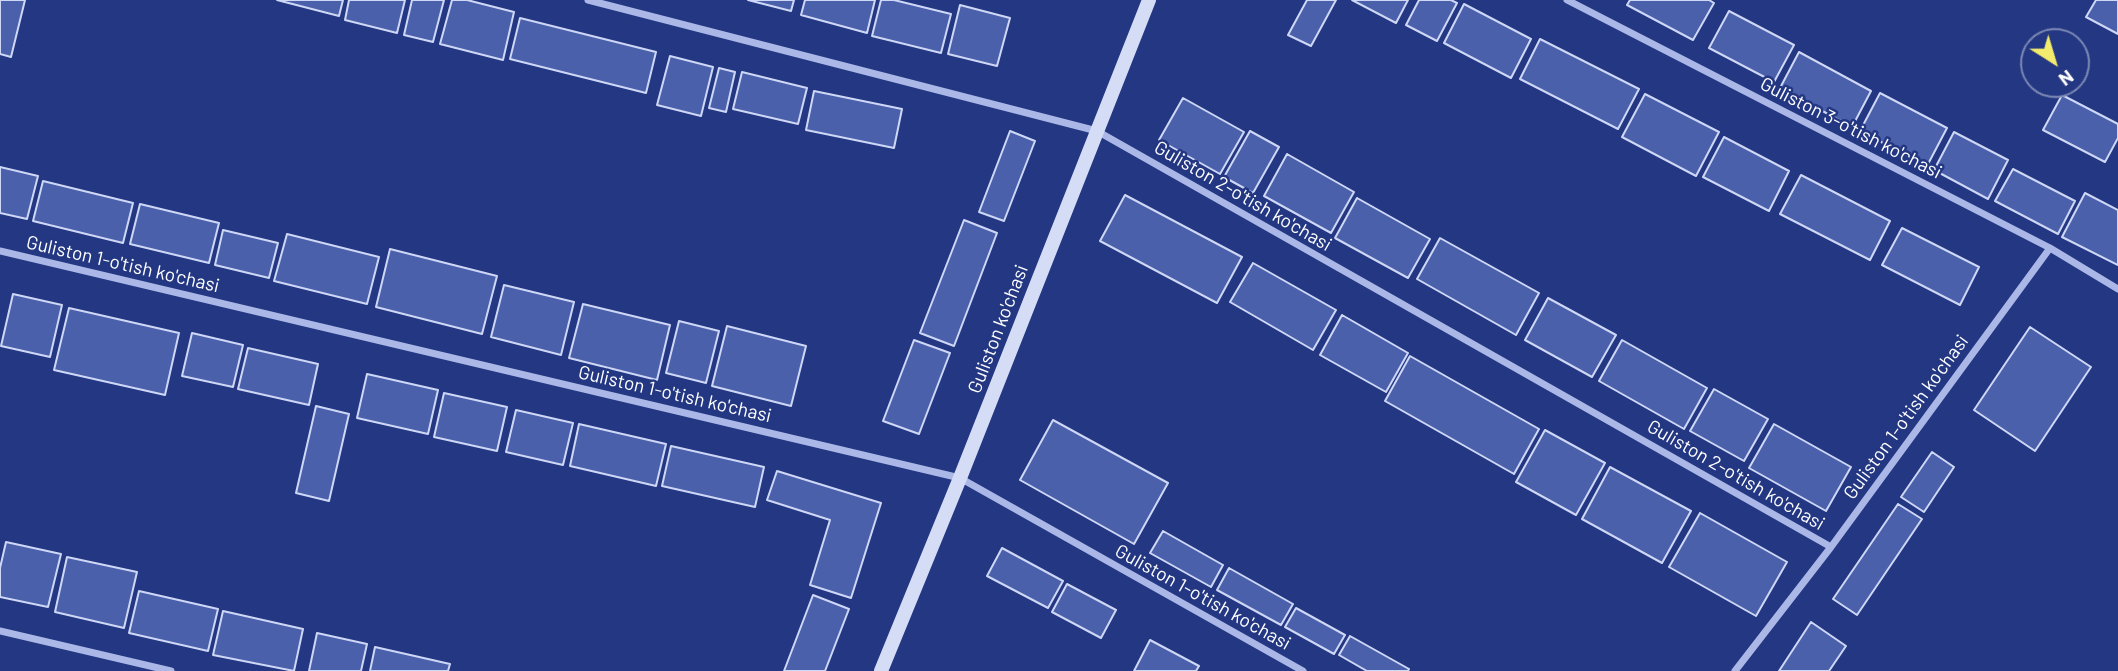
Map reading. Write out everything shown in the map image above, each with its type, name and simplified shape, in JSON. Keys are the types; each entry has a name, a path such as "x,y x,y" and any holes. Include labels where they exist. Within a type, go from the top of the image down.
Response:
{"main road":[{"name":"Guliston ko'chasi","path":"881,671 1149,0"}],"street":[{"name":"Guliston 2-o'tish ko'chasi","path":"588,0 1097,131 1831,547"},
{"name":"Guliston 3-o'tish ko'chasi","path":"1567,0 2050,248 2118,289"},
{"name":"Guliston 1-o'tish ko'chasi","path":"1735,671 1831,547 2050,248"},
{"name":"Guliston 1-o'tish ko'chasi","path":"0,251 960,478 1303,671"},
{"path":"0,631 171,671"}],"building":[{"path":"0,0 25,0 11,57 0,54"},
{"path":"277,0 343,0 339,16"},
{"path":"349,0 405,0 397,33 345,20"},
{"path":"412,0 444,0 433,42 404,35"},
{"path":"452,0 467,0 514,12 503,60 440,44"},
{"path":"748,0 794,0 791,11"},
{"path":"805,0 875,0 867,33 801,15"},
{"path":"881,0 894,0 951,14 941,53 872,36"},
{"path":"1307,0 1336,0 1311,46 1288,35"},
{"path":"1352,0 1408,0 1396,23"},
{"path":"1419,0 1451,0 1457,3 1437,41 1406,25"},
{"path":"1630,0 1709,0 1714,3 1693,40 1627,5"},
{"path":"2096,0 2118,0 2118,34 2086,17"},
{"path":"1464,4 1531,39 1511,78 1444,43"},
{"path":"960,5 1010,18 997,66 948,54"},
{"path":"1729,11 1794,45 1774,82 1709,48"},
{"path":"520,18 656,52 646,93 510,59"},
{"path":"1540,39 1639,89 1618,129 1520,79"},
{"path":"1799,52 1871,91 1852,127 1780,88"},
{"path":"670,56 713,67 701,116 657,105"},
{"path":"719,68 735,72 726,112 709,108"},
{"path":"742,72 807,88 798,124 733,109"},
{"path":"814,91 902,109 894,148 806,130"},
{"path":"1880,93 1947,128 1927,166 1860,131"},
{"path":"1645,94 1719,132 1696,176 1622,137"},
{"path":"1183,98 1244,132 1220,174 1159,140"},
{"path":"2060,98 2068,98 2118,124 2118,138 2105,162 2043,130"},
{"path":"1010,131 1035,141 1004,221 979,212"},
{"path":"1250,131 1279,147 1253,193 1224,177"},
{"path":"1954,132 2008,160 1988,199 1934,170"},
{"path":"1724,137 1789,171 1769,211 1703,177"},
{"path":"1287,154 1354,192 1331,233 1264,196"},
{"path":"0,167 38,176 27,219 0,213"},
{"path":"2013,169 2075,201 2058,234 1995,201"},
{"path":"1801,175 1890,221 1870,260 1780,214"},
{"path":"43,181 133,203 123,243 33,221"},
{"path":"2085,193 2118,210 2118,265 2062,237"},
{"path":"1125,195 1242,257 1217,303 1100,241"},
{"path":"1357,198 1430,239 1408,278 1335,238"},
{"path":"140,204 219,223 209,263 130,244"},
{"path":"964,220 997,233 954,346 920,333"},
{"path":"1902,228 1979,267 1960,305 1882,265"},
{"path":"223,230 278,243 269,278 215,265"},
{"path":"287,234 379,257 367,304 274,281"},
{"path":"1440,238 1539,293 1516,335 1417,279"},
{"path":"390,249 497,276 482,334 376,307"},
{"path":"1253,263 1336,310 1313,350 1230,302"},
{"path":"504,285 574,302 561,355 491,337"},
{"path":"13,294 62,305 50,357 1,346"},
{"path":"1548,298 1616,335 1592,377 1525,340"},
{"path":"583,304 670,325 657,380 569,358"},
{"path":"69,308 179,333 165,395 54,370"},
{"path":"1342,315 1408,353 1386,392 1320,355"},
{"path":"679,321 719,331 706,383 666,373"},
{"path":"727,326 806,346 791,406 712,386"},
{"path":"2030,327 2091,367 2035,451 1974,410"},
{"path":"192,333 243,345 233,387 182,376"},
{"path":"914,340 950,353 919,434 883,421"},
{"path":"1622,340 1707,388 1684,429 1599,381"},
{"path":"248,348 318,364 309,405 238,389"},
{"path":"1410,356 1539,429 1514,474 1385,401"},
{"path":"367,374 438,390 428,434 357,418"},
{"path":"1714,389 1768,419 1744,461 1690,431"},
{"path":"444,393 507,407 497,451 434,437"},
{"path":"316,406 349,414 329,501 296,493"},
{"path":"516,410 573,423 563,465 506,452"},
{"path":"1053,420 1168,483 1134,544 1020,480"},
{"path":"579,424 666,444 656,486 570,466"},
{"path":"1774,424 1851,467 1826,511 1749,468"},
{"path":"1545,430 1605,463 1576,515 1516,482"},
{"path":"671,446 764,467 755,507 662,486"},
{"path":"1932,452 1954,467 1924,512 1901,497"},
{"path":"1610,467 1691,511 1662,563 1582,519"},
{"path":"777,471 881,503 851,598 810,585 830,520 767,500"},
{"path":"1898,504 1922,519 1857,615 1833,599"},
{"path":"1700,513 1787,562 1756,616 1669,567"},
{"path":"1163,531 1223,565 1211,587 1150,553"},
{"path":"6,542 61,554 48,607 0,597 0,568"},
{"path":"1002,548 1063,581 1048,608 987,576"},
{"path":"67,557 137,572 124,628 55,612"},
{"path":"1229,568 1293,604 1281,625 1217,590"},
{"path":"1067,584 1116,610 1101,638 1052,612"},
{"path":"139,591 218,609 208,651 129,633"},
{"path":"813,595 849,609 825,671 784,671"},
{"path":"1296,608 1345,635 1334,654 1285,627"},
{"path":"223,611 303,629 294,671 213,655"},
{"path":"1811,622 1846,646 1829,671 1779,671"},
{"path":"317,633 367,644 361,671 309,671"},
{"path":"1350,636 1409,669 1408,671 1367,671 1339,655"},
{"path":"1150,640 1199,666 1196,671 1134,671"},
{"path":"375,647 450,664 448,671 370,671"}]}
